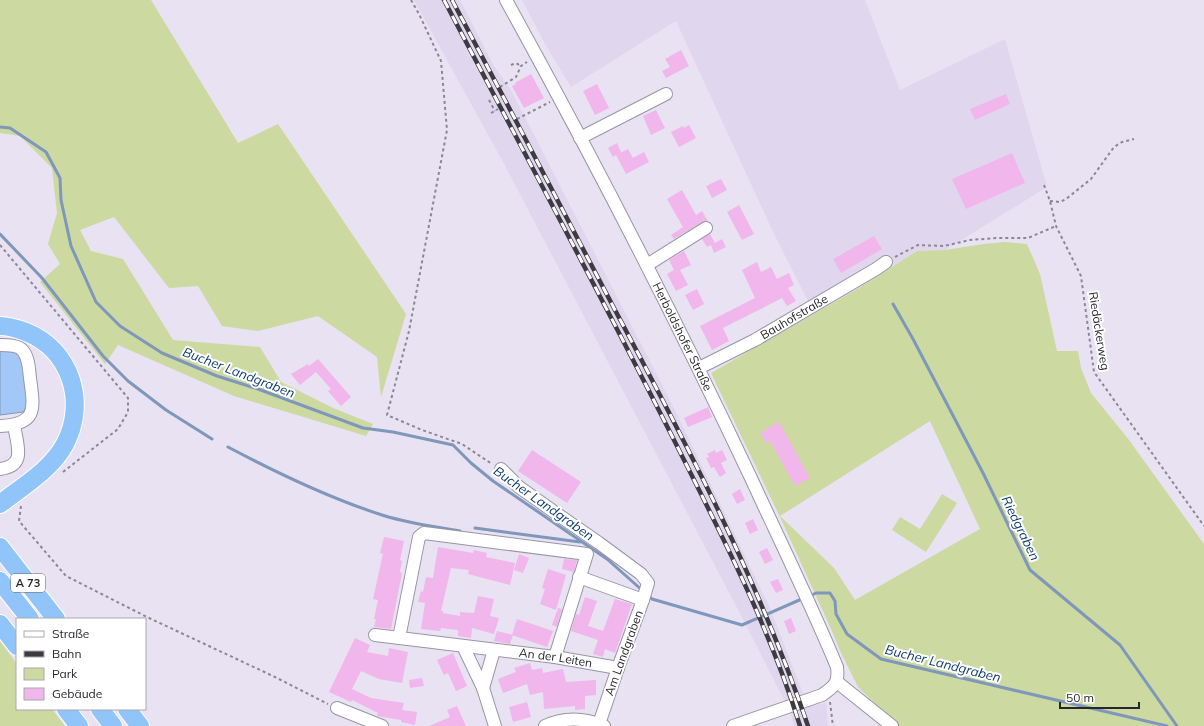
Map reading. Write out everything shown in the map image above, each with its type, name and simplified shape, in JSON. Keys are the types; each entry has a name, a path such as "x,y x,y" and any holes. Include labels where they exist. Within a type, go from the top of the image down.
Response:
{"highway":[{"path":"0,326 13,327 34,335 47,343 58,355 67,369 73,387 75,403 73,426 64,445 51,463 0,504"},
{"name":"A 73","path":"0,547 55,618"},
{"name":"A 73","path":"0,581 29,618"},
{"path":"0,624 16,645"},
{"path":"67,710 80,726"},
{"path":"101,710 113,726"},
{"path":"128,710 140,726"}],"street":[{"name":"Herboldshofer Straße","path":"506,0 647,265 699,368 804,591 837,667 837,682"},
{"path":"580,138 666,94"},
{"path":"647,265 706,228"},
{"name":"Bauhofstraße","path":"699,368 755,340 886,262"},
{"path":"0,345 16,347 23,350 27,358 33,404 30,414 23,422 14,425 0,426"},
{"path":"0,469 9,468 15,464 19,458 14,425"},
{"path":"501,469 519,486 641,574 648,583 643,600"},
{"path":"399,638 419,537 424,533 587,554 555,657"},
{"name":"Am Landgraben","path":"580,577 643,600 618,668 602,725"},
{"name":"An der Leiten","path":"375,635 555,657 618,668"},
{"path":"462,646 483,688 495,726"},
{"path":"483,688 494,650"},
{"path":"733,726 822,696 837,682 892,726"},
{"path":"337,708 382,726"},
{"path":"545,726 554,722 569,719 581,723 602,725"}],"path":[{"path":"411,0 441,61 446,130 409,331 387,415 422,430 462,444 501,469"},
{"path":"500,87 516,77 521,66 537,57"},
{"path":"511,65 516,63 521,66"},
{"path":"517,119 559,98"},
{"path":"489,100 495,111"},
{"path":"491,113 498,109"},
{"path":"1050,201 1060,202 1066,199 1091,179 1114,147 1122,142 1134,139"},
{"name":"Riedäckerweg","path":"1044,185 1050,201 1056,226 1081,276 1094,372 1204,526"},
{"path":"886,262 918,245 944,246 970,240 1028,238 1056,226"},
{"path":"0,245 128,398 128,412 118,429 63,472"},
{"path":"27,501 20,506 19,521 66,576 147,618 275,677 337,708"},
{"path":"828,691 833,726"}],"shaded area":[{"path":"414,0 460,0 494,66 511,90 678,416 770,608 808,706 826,703 828,726 794,726 789,710 745,623 503,162"},
{"path":"522,0 865,0 900,90 1005,39 1047,187 945,250 917,251 859,288 814,313 773,232 676,21 571,87 545,44"}],"green space":[{"path":"0,0 151,0 238,143 278,124 406,314 381,397 377,357 318,316 258,331 222,326 198,286 169,288 114,217 80,230 91,251 123,259 173,340 260,347 281,382 333,408 373,424 366,436 234,396 118,345 105,364 40,282 60,264 48,244 57,213 52,168 20,136 0,133"},
{"path":"1005,242 1027,244 1040,274 1057,351 1078,351 1081,368 1091,393 1129,440 1204,544 1204,726 898,726 858,687 841,653 780,517 711,373 859,288 917,251 945,250","holes":["930,421 980,529 855,600 834,568 780,516"]},
{"path":"942,494 957,503 926,552 892,530 900,517 920,529"},
{"path":"0,641 16,663 16,710 53,710 65,726 0,726"}],"water":[{"path":"0,347 20,353 24,362 29,405 23,412 0,415"}],"building":[{"path":"681,50 689,66 666,78 662,71 670,67 665,59"},
{"path":"531,74 544,98 524,108 512,86"},
{"path":"597,84 609,108 595,115 583,91"},
{"path":"1006,94 1010,104 975,120 970,109"},
{"path":"656,110 665,128 651,135 643,116"},
{"path":"689,125 696,138 679,147 671,132 683,126 684,128"},
{"path":"617,143 621,152 620,153 628,149 633,158 644,152 649,162 626,174 616,155 613,157 608,148"},
{"path":"1012,153 1025,183 966,209 952,179"},
{"path":"721,179 727,190 712,198 706,186"},
{"path":"682,190 696,215 702,211 708,221 702,222 674,239 671,235 683,227 667,199"},
{"path":"739,205 754,234 742,240 727,212"},
{"path":"710,234 715,243 722,239 726,247 714,253 711,245 707,247 702,239"},
{"path":"874,236 882,249 841,273 833,259"},
{"path":"684,251 691,265 680,270 688,285 676,291 667,274 674,270 669,260"},
{"path":"757,262 761,272 771,267 777,279 789,273 794,285 788,288 796,301 787,306 782,298 723,328 729,341 712,350 700,326 755,298 742,270"},
{"path":"697,289 704,304 693,310 685,295"},
{"path":"318,359 351,397 341,406 328,391 331,389 316,372 300,385 291,374 308,364 309,366"},
{"path":"708,407 712,417 688,427 684,418"},
{"path":"779,422 810,478 795,486 770,441 766,443 760,433"},
{"path":"532,450 581,482 567,503 518,471"},
{"path":"715,450 716,453 722,450 727,460 721,463 726,473 720,477 714,467 711,468 706,458 709,457 707,454"},
{"path":"740,489 745,500 737,504 732,494"},
{"path":"753,519 758,530 750,534 745,523"},
{"path":"384,537 404,541 400,560 402,561 400,572 402,573 391,629 374,627 378,600 373,599 383,554 380,553"},
{"path":"438,547 473,553 474,550 487,553 486,557 515,563 510,585 468,574 469,570 451,568 441,611 443,611 443,613 460,616 460,612 474,613 478,596 494,599 490,616 499,618 494,634 472,628 471,638 458,636 458,630 441,628 440,631 421,629 425,603 418,602 421,591 423,592 426,577 433,578"},
{"path":"767,548 773,560 765,564 759,552"},
{"path":"519,554 529,558 523,573 514,570"},
{"path":"564,559 577,560 574,572 562,569"},
{"path":"548,569 566,575 556,610 540,604 545,589 542,588"},
{"path":"778,579 783,590 776,593 770,582"},
{"path":"585,597 597,601 588,626 603,631 615,599 632,604 615,653 605,649 603,657 593,654 598,640 571,631 576,614 579,615"},
{"path":"558,608 562,609 557,627 552,625"},
{"path":"791,618 796,631 789,634 784,621"},
{"path":"517,619 553,631 547,647 512,635"},
{"path":"497,631 513,635 510,644 494,641"},
{"path":"355,638 370,645 367,652 388,656 389,648 408,652 402,683 379,679 361,671 352,689 371,698 404,703 402,710 417,712 415,725 401,722 401,720 377,716 378,713 352,700 351,702 329,692"},
{"path":"453,653 467,686 456,691 448,673 444,675 437,660"},
{"path":"530,663 532,670 542,668 543,673 563,669 566,682 596,680 596,695 585,696 585,709 575,710 575,706 544,709 543,692 530,695 527,684 503,693 498,679 516,672 514,668"},
{"path":"422,678 424,686 410,688 409,680"},
{"path":"527,702 531,717 513,722 509,707"},
{"path":"457,706 466,726 429,726 450,717 447,710"}],"waterway":[{"name":"Bucher Landgraben","path":"0,127 10,128 46,152 60,178 61,200 71,246 96,302 120,326 162,353 217,376 258,389 363,428 393,432 453,445 471,463 493,481 607,559 643,591"},
{"path":"0,234 42,278 103,356 128,381 166,410 212,439"},
{"name":"Riedgraben","path":"893,304 913,339 983,473 1030,570 1120,645 1177,726"},
{"path":"228,447 265,466 342,501 401,520 460,531"},
{"path":"475,528 580,542"},
{"name":"Bucher Landgraben","path":"810,596 816,593 830,593 835,601 836,614 847,634 881,659 1167,726"},
{"name":"Bucher Landgraben","path":"647,595 652,599 742,625 804,598"}],"railway":[{"path":"444,0 616,327 725,542 774,651 800,726"},
{"path":"452,0 695,463 720,514 767,619 789,672 808,726"}]}
